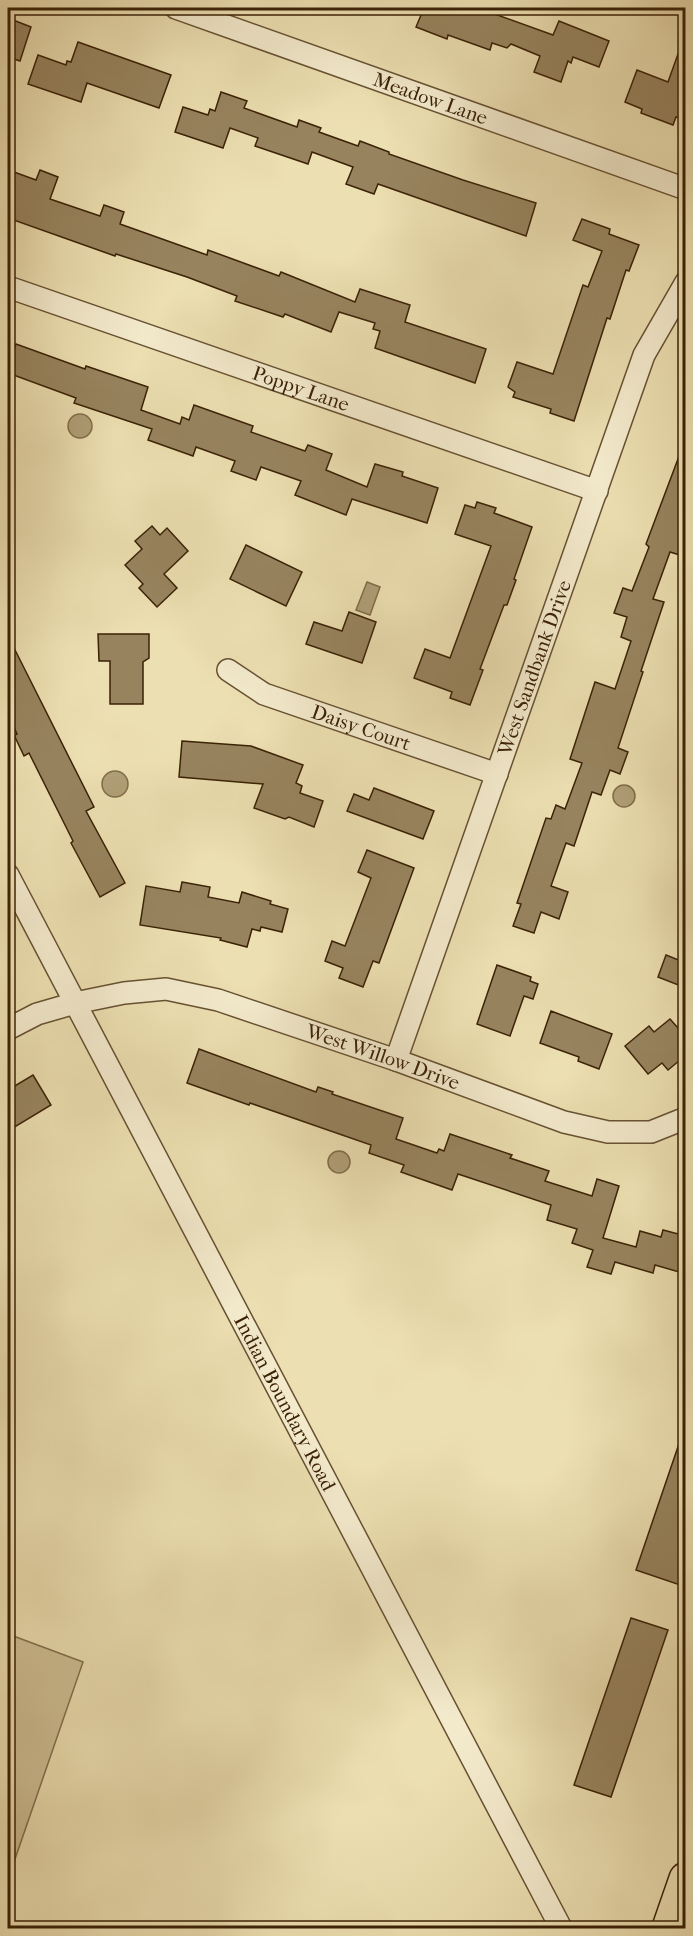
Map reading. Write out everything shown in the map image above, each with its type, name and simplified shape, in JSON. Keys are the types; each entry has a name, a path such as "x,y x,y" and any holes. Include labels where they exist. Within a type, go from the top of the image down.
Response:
{"main road":[{"path":"669,1929 686,1879"}],"street":[{"name":"Meadow Lane","path":"176,8 686,189"},
{"name":"West Sandbank Drive","path":"396,1059 644,355 686,282"},
{"name":"Poppy Lane","path":"8,287 597,491"},
{"name":"Daisy Court","path":"228,670 264,694 497,774"},
{"name":"Indian Boundary Road","path":"8,875 561,1929"},
{"name":"West Willow Drive","path":"8,1029 37,1014 75,1003 124,993 166,989 218,1000 396,1059 564,1122 608,1132 651,1132 686,1118"}],"shaded area":[{"path":"80,414 88,418 92,426 88,434 80,438 72,434 68,426 72,418"},
{"path":"367,582 380,587 370,615 356,610"},
{"path":"115,771 124,775 128,784 124,793 115,797 106,793 102,784 106,775"},
{"path":"624,785 632,788 635,796 632,804 624,807 616,804 613,796 616,788"},
{"path":"339,1151 347,1154 350,1162 347,1170 339,1173 331,1170 328,1162 331,1154"},
{"path":"8,1634 83,1662 15,1859 8,1857"}],"building":[{"path":"424,8 478,8 553,35 559,21 609,41 599,67 573,57 571,63 568,61 561,82 534,72 540,56 511,44 507,48 492,43 490,50 448,35 447,39 416,27"},
{"path":"8,18 31,27 20,61 8,57"},
{"path":"78,42 171,75 159,108 87,83 81,102 28,84 38,55 66,65 67,61 71,62"},
{"path":"682,43 686,44 683,92 686,93 686,120 676,117 673,125 641,113 642,109 625,102 637,70 668,82"},
{"path":"221,92 247,101 244,108 297,127 299,120 321,128 319,132 358,146 360,141 389,152 389,154 536,203 526,236 378,184 374,194 346,184 353,167 312,152 308,164 255,146 258,138 230,128 223,148 175,132 183,107 208,115 210,109 215,111"},
{"path":"40,170 58,177 50,199 100,216 104,205 124,212 120,224 207,255 208,250 279,276 281,272 355,302 360,289 410,305 405,322 486,349 475,383 375,348 380,331 373,329 375,323 339,312 331,332 285,314 283,317 235,301 237,296 187,277 116,254 115,256 8,218 8,190 14,172 36,180"},
{"path":"582,219 610,229 609,234 639,245 629,271 626,270 610,319 607,318 574,421 550,413 551,409 513,397 515,392 508,387 517,362 553,374 583,285 588,287 602,251 573,240"},
{"path":"16,344 85,369 86,366 148,387 141,410 180,424 182,417 189,420 194,405 253,426 251,432 305,451 308,445 332,454 326,470 367,487 375,464 403,472 402,476 438,488 427,523 352,499 346,515 295,495 301,481 261,467 256,480 231,471 235,461 196,447 193,456 148,440 152,429 74,403 76,398 8,373 8,366"},
{"path":"684,443 686,443 686,557 670,552 653,599 664,602 618,748 628,752 620,774 610,770 601,795 592,792 574,846 566,843 551,886 568,892 559,919 541,912 534,933 513,926 521,904 517,903 546,818 551,819 556,805 565,809 582,763 570,759 595,682 615,689 631,641 621,637 627,617 614,613 623,588 632,591 649,547 646,544"},
{"path":"477,502 496,508 494,513 532,527 507,605 504,605 480,669 483,670 470,705 450,698 452,692 414,678 425,649 450,658 491,546 455,534 465,505 475,508"},
{"path":"152,526 160,535 167,528 188,551 164,574 177,588 157,607 139,588 143,584 125,565 142,549 135,541"},
{"path":"246,545 302,572 286,606 230,579"},
{"path":"349,612 376,622 362,663 306,644 314,622 342,631"},
{"path":"98,634 149,634 149,658 143,662 143,704 110,704 110,661 99,661"},
{"path":"8,636 94,807 86,811 125,883 100,897 71,843 73,841 29,753 24,756 14,735 17,734 8,714"},
{"path":"182,741 251,746 303,765 296,783 302,786 300,793 323,801 314,827 289,817 285,819 254,808 263,784 179,777"},
{"path":"374,788 434,811 423,839 347,811 354,794 369,800"},
{"path":"367,850 414,868 379,963 373,961 363,987 339,978 343,968 325,961 332,941 345,946 371,878 358,872"},
{"path":"182,882 210,887 208,897 239,903 242,892 288,909 282,932 261,927 260,931 252,929 247,947 220,940 221,938 140,925 146,886 180,892"},
{"path":"666,955 686,963 686,988 658,977"},
{"path":"497,965 531,977 530,981 538,984 533,999 524,996 510,1036 477,1024"},
{"path":"551,1011 612,1034 599,1069 578,1061 579,1057 540,1043"},
{"path":"670,1019 686,1037 686,1055 668,1070 662,1063 648,1074 625,1046 649,1026 654,1032"},
{"path":"199,1049 316,1092 318,1087 403,1118 396,1139 437,1153 439,1149 444,1151 450,1134 512,1155 510,1158 549,1171 545,1181 592,1196 597,1179 619,1186 603,1238 636,1247 640,1231 661,1237 663,1230 686,1236 686,1274 655,1265 653,1273 615,1262 611,1274 587,1267 593,1250 572,1243 577,1229 547,1220 551,1205 458,1174 452,1190 401,1172 404,1165 369,1153 371,1145 187,1083"},
{"path":"33,1075 51,1105 8,1131 8,1090"},
{"path":"683,1432 686,1432 686,1587 636,1570"},
{"path":"631,1618 668,1630 611,1797 574,1785"}]}
